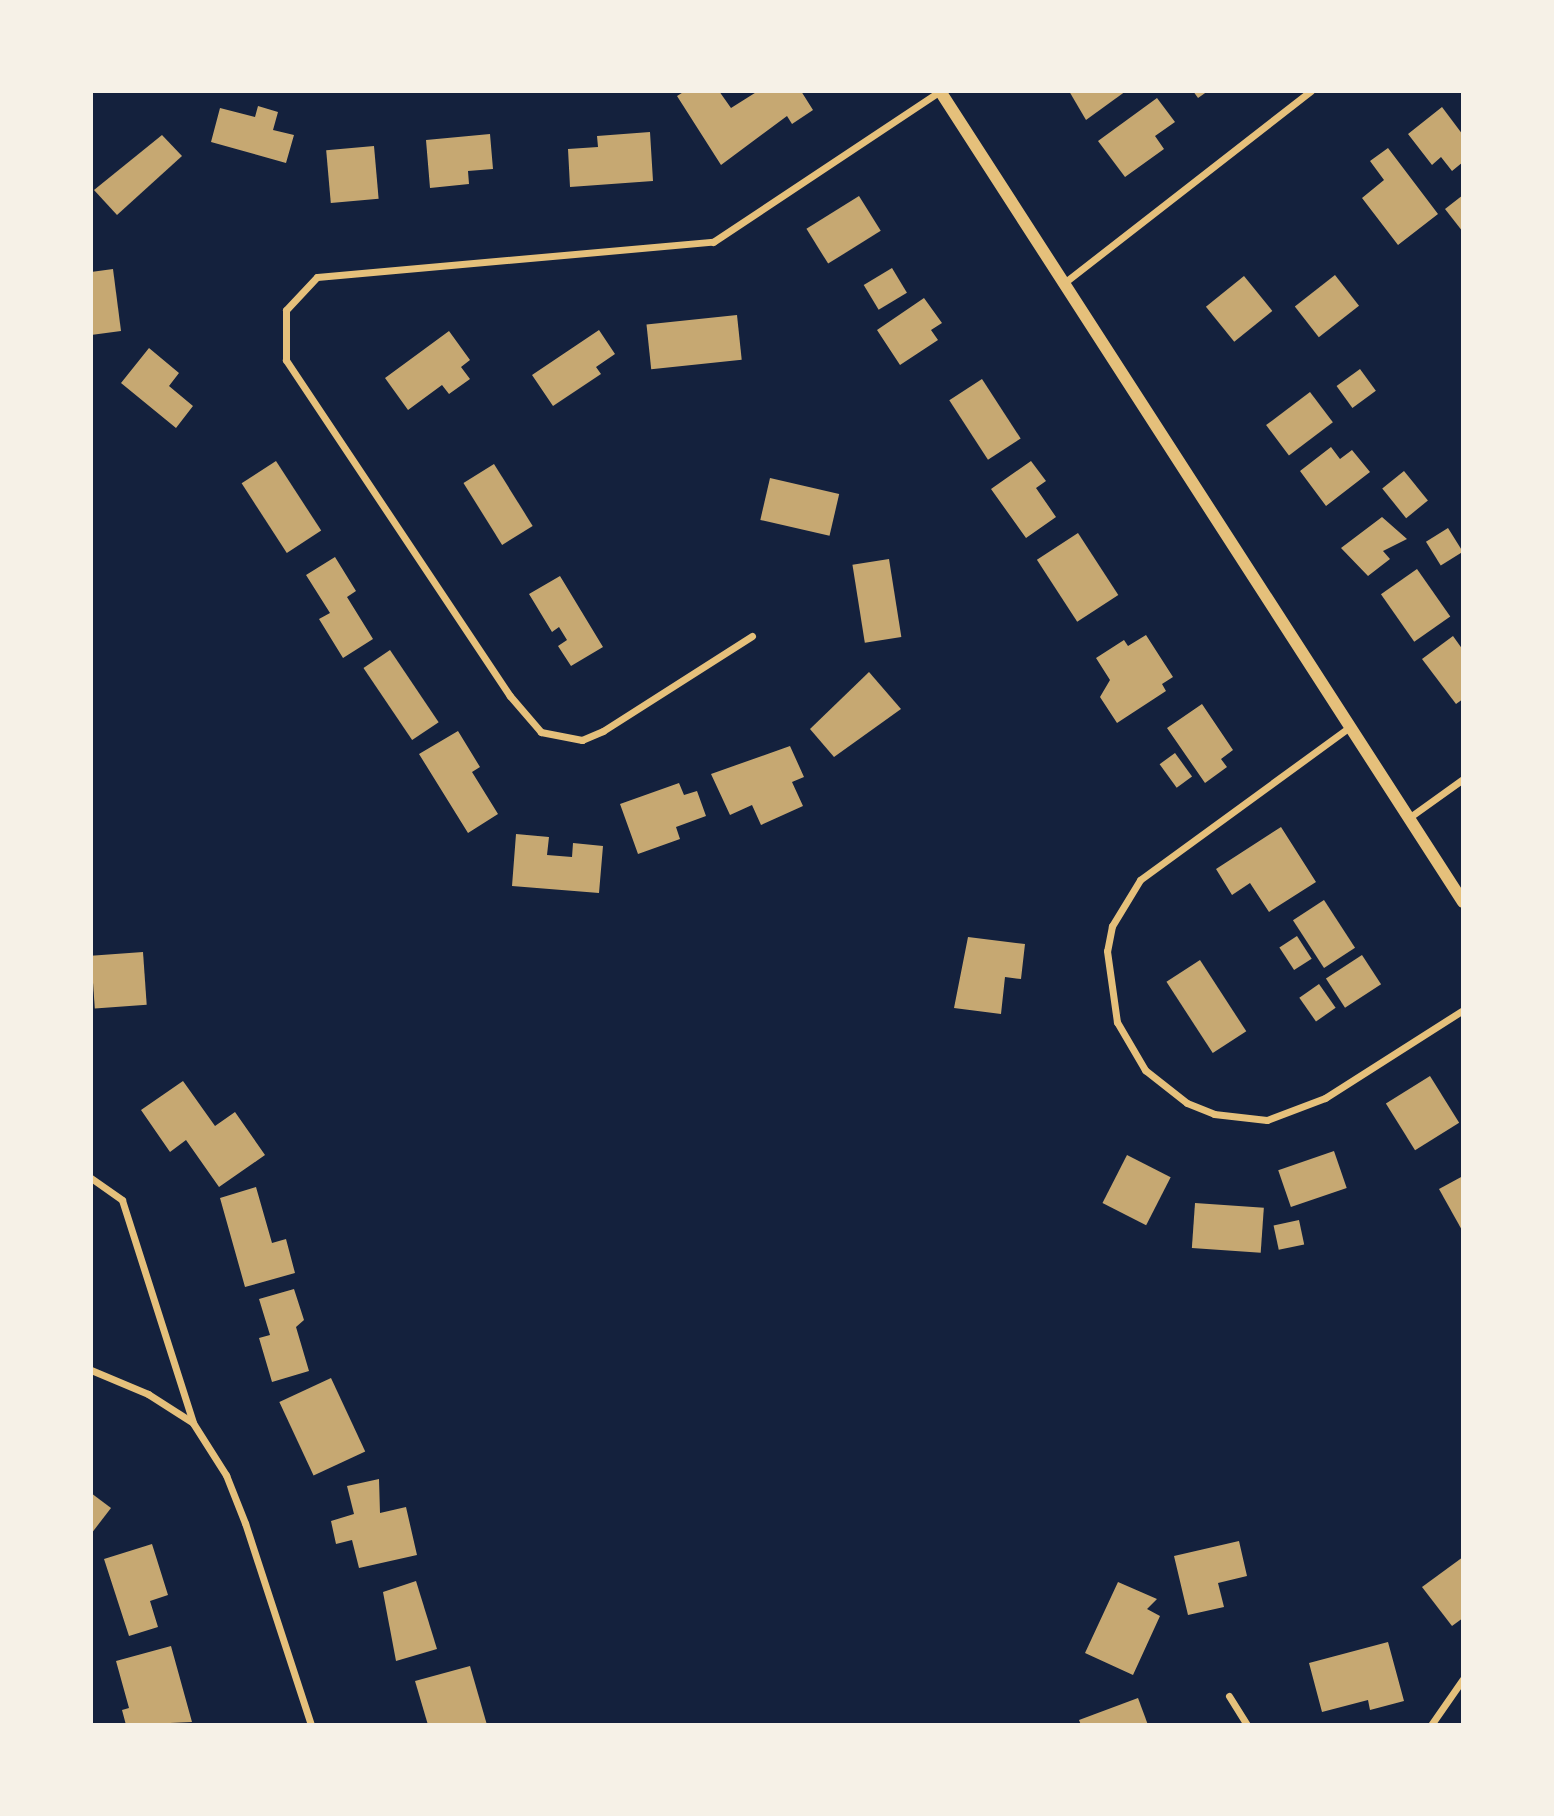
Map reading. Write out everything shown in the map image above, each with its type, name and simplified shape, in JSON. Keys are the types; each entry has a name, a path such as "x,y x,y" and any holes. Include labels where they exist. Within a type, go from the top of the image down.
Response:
{"street":[{"path":"752,636 603,731 582,740 541,732 510,696 286,360 286,310 317,277 713,242 940,91 1463,902"},
{"path":"1064,282 1311,91"},
{"path":"1351,726 1140,880 1112,926 1107,951 1117,1022 1145,1070 1186,1103 1214,1114 1267,1120 1325,1097 1463,1010"},
{"path":"1410,817 1463,779"},
{"path":"91,1178 122,1200 193,1423 226,1475 245,1523 311,1725"},
{"path":"91,1370 148,1394 193,1423"},
{"path":"1431,1725 1463,1679"},
{"path":"1229,1696 1247,1725"}],"building":[{"path":"685,91 719,91 731,108 758,91 801,91 813,110 792,124 787,116 721,165 677,96"},
{"path":"1069,91 1126,91 1086,120"},
{"path":"1193,91 1208,91 1198,98"},
{"path":"1157,98 1175,122 1155,136 1164,149 1125,177 1098,141"},
{"path":"258,106 278,112 273,130 294,135 286,163 211,142 220,108 255,117"},
{"path":"1442,107 1463,135 1463,162 1452,171 1441,157 1432,165 1408,134"},
{"path":"650,132 653,181 570,187 568,149 598,147 597,136"},
{"path":"490,134 493,169 468,171 469,184 430,188 426,140"},
{"path":"162,135 182,156 117,215 94,190"},
{"path":"374,146 379,199 331,203 326,150"},
{"path":"1388,148 1438,214 1398,245 1362,198 1384,180 1370,161"},
{"path":"1463,195 1463,232 1445,209"},
{"path":"859,196 881,231 828,264 806,229"},
{"path":"892,268 907,293 879,310 864,285"},
{"path":"113,269 121,331 91,335 91,272"},
{"path":"1335,275 1359,306 1319,337 1295,306"},
{"path":"1244,276 1272,311 1234,342 1206,307"},
{"path":"924,298 942,323 931,330 938,340 900,365 877,330"},
{"path":"737,315 742,360 651,369 646,325"},
{"path":"599,330 615,354 596,367 601,374 553,406 532,375"},
{"path":"449,331 470,360 461,367 470,379 449,394 442,385 408,410 385,378"},
{"path":"149,348 179,373 169,386 193,406 176,428 121,383"},
{"path":"1360,369 1376,391 1352,408 1337,386"},
{"path":"982,379 1021,439 988,460 949,400"},
{"path":"1310,392 1333,422 1289,455 1266,425"},
{"path":"1331,447 1340,459 1352,450 1370,472 1326,506 1300,471"},
{"path":"276,461 321,531 287,553 242,483"},
{"path":"1031,461 1046,481 1036,488 1056,517 1026,538 991,489"},
{"path":"494,464 533,526 502,545 463,483"},
{"path":"1404,471 1428,501 1406,518 1382,489"},
{"path":"770,478 839,494 830,536 760,520"},
{"path":"1382,517 1407,539 1383,551 1390,559 1368,576 1341,548"},
{"path":"1448,528 1463,552 1441,566 1426,542"},
{"path":"1078,533 1118,595 1077,622 1037,560"},
{"path":"335,557 356,591 347,597 373,639 343,658 319,619 330,613 306,575"},
{"path":"889,559 901,637 865,643 852,565"},
{"path":"1417,569 1450,617 1414,642 1381,594"},
{"path":"560,576 603,647 571,666 558,646 567,640 559,627 552,632 529,594"},
{"path":"1146,635 1173,677 1162,684 1166,691 1117,723 1100,697 1110,680 1096,658 1124,640 1128,646"},
{"path":"1453,636 1463,650 1463,699 1456,704 1422,659"},
{"path":"390,650 439,722 412,740 363,668"},
{"path":"869,672 901,709 834,757 810,729"},
{"path":"1202,704 1233,750 1221,759 1227,767 1205,783 1167,728"},
{"path":"458,731 480,767 472,772 498,814 468,833 419,754"},
{"path":"790,746 804,777 792,782 803,806 761,825 752,805 730,815 711,774"},
{"path":"1175,753 1192,776 1177,788 1160,764"},
{"path":"679,783 684,795 697,791 706,816 676,827 680,839 638,854 620,804"},
{"path":"1281,827 1316,882 1269,912 1250,883 1232,895 1216,869"},
{"path":"516,834 549,837 547,855 572,857 573,843 603,846 599,893 512,886"},
{"path":"1324,900 1355,948 1324,968 1293,920"},
{"path":"1297,936 1312,959 1294,970 1279,947"},
{"path":"968,937 1025,944 1021,979 1005,977 1001,1014 954,1008"},
{"path":"143,952 147,1005 95,1008 91,956"},
{"path":"1362,955 1381,984 1345,1008 1326,978"},
{"path":"1200,960 1246,1031 1213,1053 1166,982"},
{"path":"1319,984 1336,1008 1316,1022 1299,998"},
{"path":"1430,1076 1459,1123 1415,1150 1386,1104"},
{"path":"183,1081 215,1126 235,1112 265,1155 219,1187 186,1140 170,1152 141,1110"},
{"path":"1334,1151 1347,1188 1291,1207 1278,1170"},
{"path":"1127,1155 1171,1177 1146,1225 1102,1203"},
{"path":"1463,1176 1463,1232 1439,1189"},
{"path":"256,1187 272,1243 286,1239 295,1273 245,1287 220,1198"},
{"path":"1195,1203 1264,1208 1261,1253 1192,1248"},
{"path":"1299,1220 1304,1244 1279,1250 1274,1225"},
{"path":"294,1289 304,1320 296,1327 309,1371 272,1382 259,1338 270,1335 259,1299"},
{"path":"331,1378 365,1451 314,1476 279,1402"},
{"path":"379,1479 380,1513 406,1507 417,1555 359,1568 352,1540 336,1544 331,1521 354,1514 347,1486"},
{"path":"91,1493 111,1508 91,1534"},
{"path":"1239,1541 1247,1576 1218,1583 1224,1607 1188,1615 1174,1556"},
{"path":"152,1544 168,1595 150,1601 158,1627 129,1636 104,1559"},
{"path":"1463,1557 1463,1618 1452,1626 1422,1587"},
{"path":"416,1581 437,1649 396,1661 383,1592"},
{"path":"1118,1582 1157,1599 1147,1609 1160,1616 1133,1675 1085,1653"},
{"path":"1388,1642 1404,1701 1370,1710 1368,1700 1322,1712 1309,1663"},
{"path":"171,1646 192,1722 126,1725 122,1710 129,1708 116,1661"},
{"path":"470,1666 487,1725 428,1725 415,1681"},
{"path":"1138,1698 1148,1725 1081,1725 1079,1720"}]}
